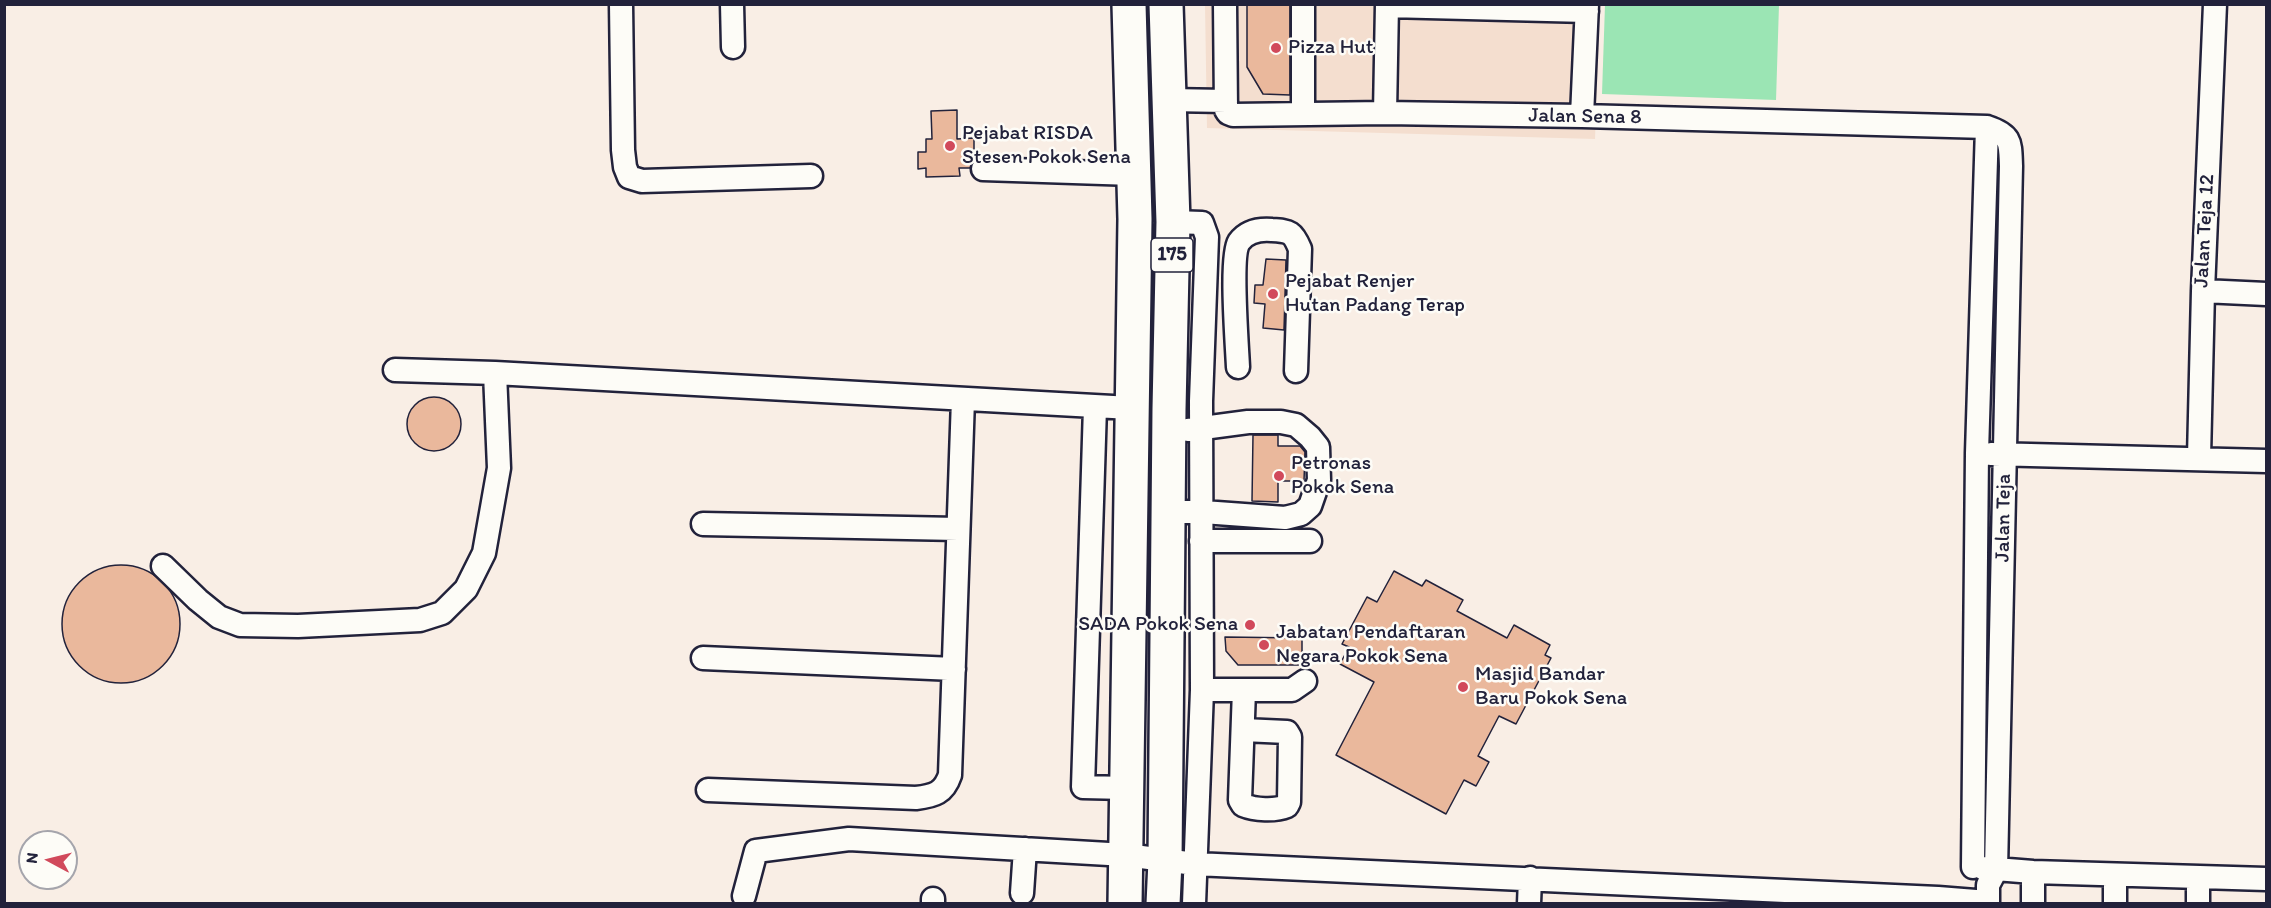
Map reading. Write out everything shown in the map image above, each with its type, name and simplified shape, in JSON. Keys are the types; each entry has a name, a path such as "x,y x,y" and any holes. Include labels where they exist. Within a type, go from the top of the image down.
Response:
{"highway":[{"name":"175","path":"1125,903 1135,219 1129,4"},
{"name":"175","path":"1163,903 1180,862 1168,512 1173,222 1166,4"}],"street":[{"path":"621,4 623,150 625,168 629,177 642,181 811,176"},
{"path":"732,4 733,47"},
{"path":"1169,100 1226,101 1225,4"},
{"path":"1303,114 1304,4"},
{"name":"Jalan Teja 12","path":"2199,457 2203,291 2216,4"},
{"path":"1385,113 1387,5 1587,8 1582,116"},
{"name":"Jalan Sena 8","path":"1226,101 1226,110 1233,115 1385,113 1582,116 1988,127"},
{"name":"Jalan Teja","path":"1988,127 2004,134 2010,142 2011,166 2006,454 1990,890 1973,867 1977,453 1988,127"},
{"path":"983,170 1133,174"},
{"path":"1173,222 1197,221 1202,223 1206,229 1201,430 1202,690 1180,862 1194,903"},
{"path":"1238,367 1235,292 1236,253 1239,243 1247,234 1258,230 1287,231 1295,236 1300,249 1296,371"},
{"path":"1205,291 1235,292"},
{"path":"2203,291 2266,294"},
{"path":"395,370 495,373 1131,408"},
{"path":"163,566 219,617 240,625 298,626 420,620 442,613 466,589 484,553 499,468 495,373"},
{"path":"708,790 916,798 934,796 942,791 950,775 963,399"},
{"path":"1095,407 1083,787 1126,788"},
{"path":"1168,512 1285,518 1301,514 1310,506 1319,480 1318,447 1296,425 1281,422 1248,422 1201,430 1169,431"},
{"path":"1977,453 2266,460"},
{"path":"703,524 958,530"},
{"path":"1201,541 1310,541"},
{"path":"1090,616 1129,619"},
{"path":"703,658 954,669"},
{"path":"1202,690 1292,690 1305,681"},
{"path":"1243,730 1244,690"},
{"path":"744,896 756,851 849,839 1126,855 1180,862 1530,878 1937,901 1990,890 2033,872 2266,879"},
{"path":"1022,894 1024,849"},
{"path":"2032,903 2033,872"},
{"path":"2115,875 2115,903"},
{"path":"2198,877 2198,903"},
{"path":"1529,903 1530,878"}],"shaded area":[{"path":"1205,5 1600,5 1595,139 1207,128"}],"green space":[{"path":"1605,5 1779,5 1776,100 1602,94"}],"building":[{"name":"Pizza Hut","path":"1247,4 1290,4 1290,95 1263,94 1247,67"},
{"name":"Pejabat RISDA Stesen Pokok Sena","path":"957,110 957,139 974,138 974,159 970,168 959,168 960,176 926,177 926,168 918,169 918,152 926,152 926,139 932,139 931,111"},
{"name":"Pejabat Renjer Hutan Padang Terap","path":"1266,259 1286,260 1284,330 1263,328 1265,304 1254,303 1255,285 1263,285"},
{"path":"429,397 439,397 449,401 457,409 461,424 457,439 449,447 439,451 429,451 419,447 411,439 407,429 407,419 411,409 419,401"},
{"path":"1253,435 1278,435 1278,446 1300,446 1305,452 1304,481 1278,481 1278,502 1252,501"},
{"path":"121,565 143,570 163,582 175,602 180,624 175,646 163,666 143,678 121,683 99,678 79,666 67,646 62,624 67,602 79,582 99,570"},
{"name":"Masjid Bandar Baru Pokok Sena","path":"1394,571 1422,586 1426,580 1463,600 1457,611 1507,638 1514,625 1550,645 1545,655 1551,658 1516,724 1499,716 1478,756 1489,762 1476,786 1464,780 1446,814 1336,755 1374,682 1340,664 1349,647 1342,644 1367,597 1377,602"},
{"name":"Jabatan Pendaftaran Negara Pokok Sena","path":"1225,637 1302,638 1302,665 1238,665 1226,651"}],"place":[{"name":"Pizza Hut","path":"1276,48"},
{"name":"Pejabat RISDA Stesen Pokok Sena","path":"950,146"},
{"name":"Pejabat Renjer Hutan Padang Terap","path":"1273,294"},
{"name":"Petronas Pokok Sena","path":"1279,476"},
{"name":"SADA Pokok Sena","path":"1250,625"},
{"name":"Jabatan Pendaftaran Negara Pokok Sena","path":"1264,645"},
{"name":"Masjid Bandar Baru Pokok Sena","path":"1463,687"}]}
